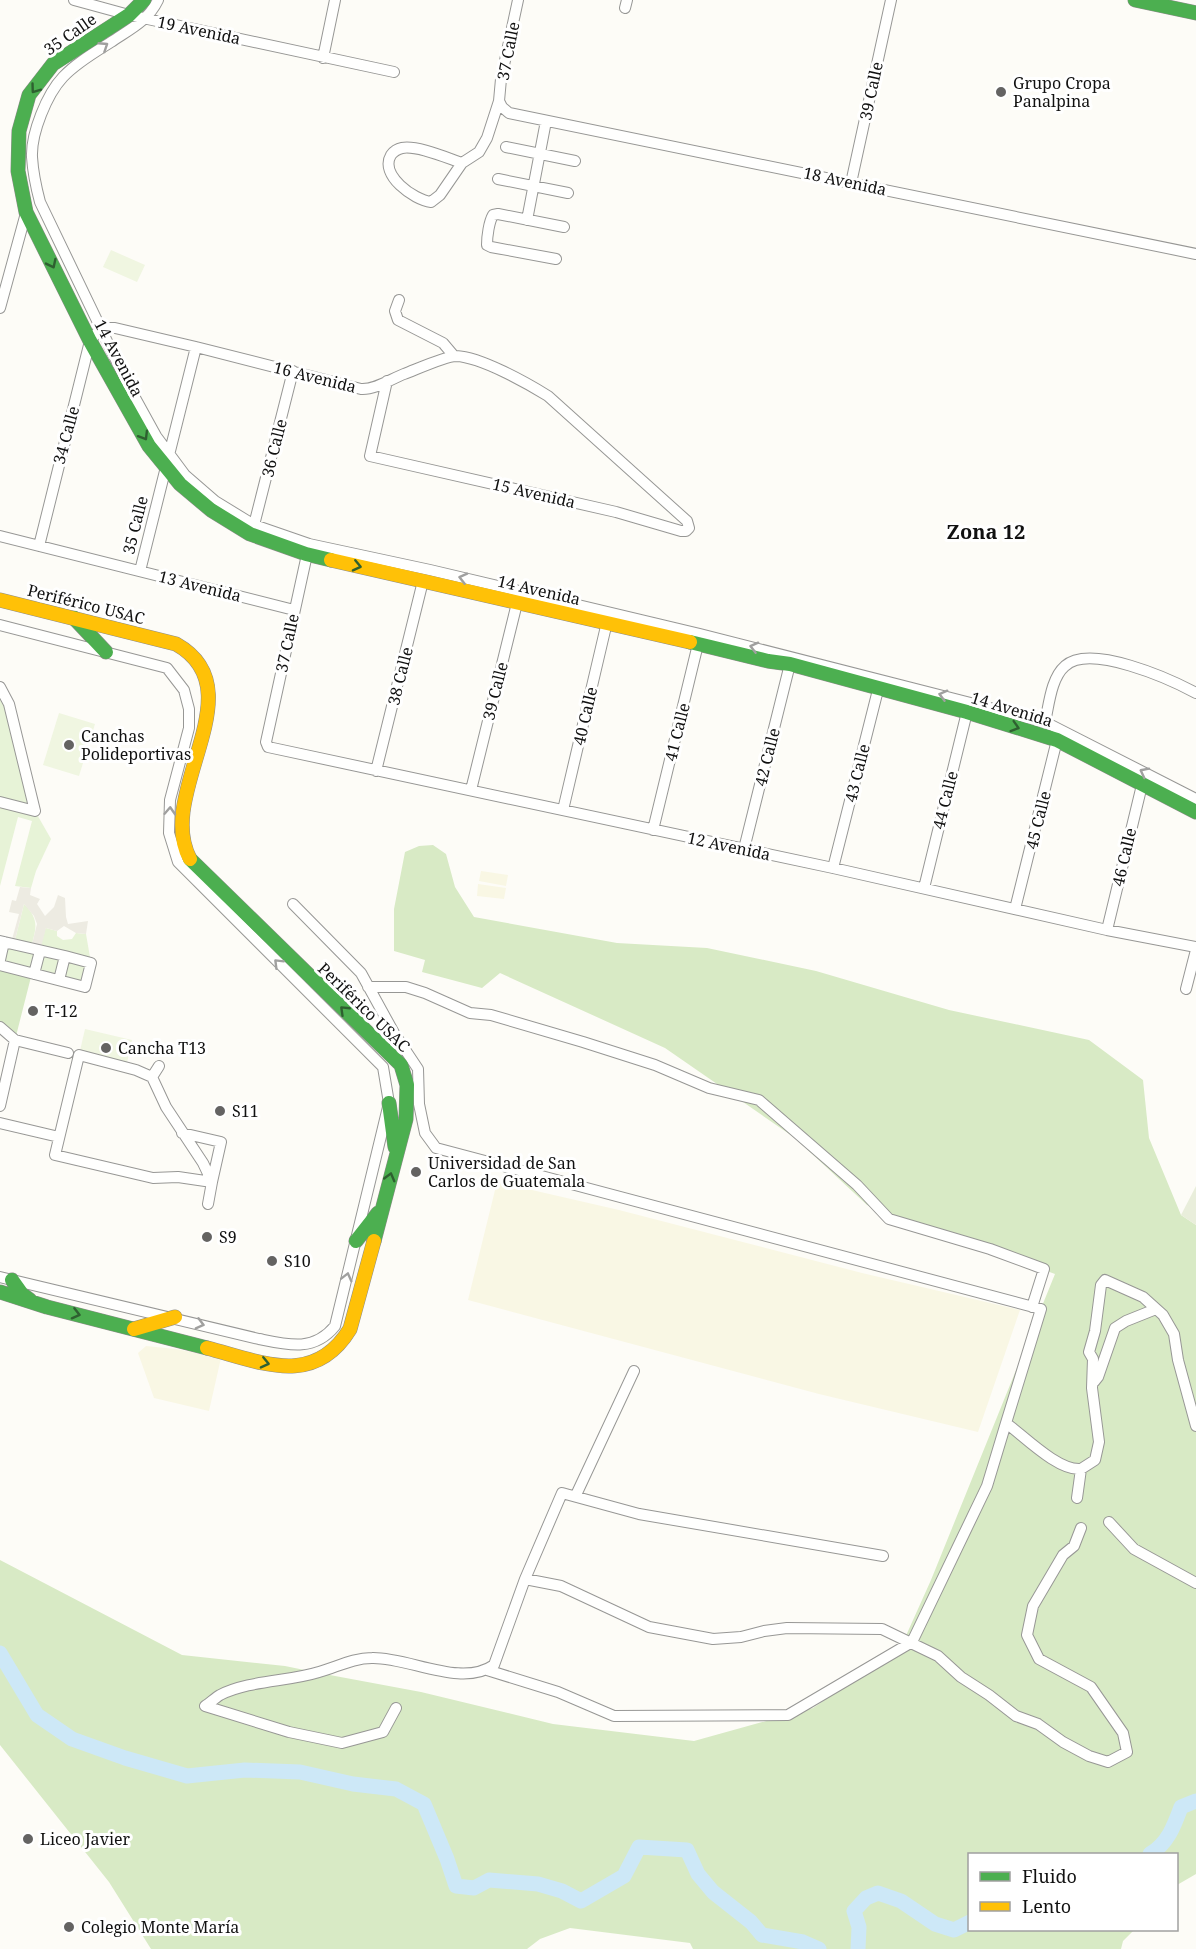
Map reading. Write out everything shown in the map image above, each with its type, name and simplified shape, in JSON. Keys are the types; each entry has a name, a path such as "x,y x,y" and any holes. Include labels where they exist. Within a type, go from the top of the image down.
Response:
{"street":[{"name":"19 Avenida","path":"74,0 129,15 394,72"},
{"name":"35 Calle","path":"26,212 18,171 19,130 29,95 53,64 129,15 144,0"},
{"name":"35 Calle","path":"40,202 34,179 32,154 42,111 49,96 63,76 147,18 158,0"},
{"path":"323,58 335,0"},
{"name":"37 Calle","path":"462,163 410,147 394,151 389,159 388,167 390,176 421,201 431,202 440,195 462,163 479,152 487,138 499,101 501,79 518,0"},
{"name":"39 Calle","path":"851,183 891,0"},
{"path":"1136,0 1196,13"},
{"name":"18 Avenida","path":"499,101 509,113 1196,254"},
{"path":"527,220 546,121"},
{"path":"506,147 575,161"},
{"path":"498,179 568,193"},
{"name":"14 Avenida","path":"40,202 129,387 168,453 185,475 215,501 254,525 308,549 699,639 880,684 967,712 1059,735 1196,799"},
{"path":"0,308 26,212"},
{"name":"14 Avenida","path":"26,212 90,341 144,437 180,484 211,510 250,534 423,581 518,597 607,622 699,639 768,662 790,664 1045,722 1059,735 1142,785 1196,812"},
{"path":"556,259 487,245 491,218 494,215 564,227"},
{"path":"399,300 395,311 398,321 443,343 454,356"},
{"name":"34 Calle","path":"39,546 90,341 101,328"},
{"name":"16 Avenida","path":"101,328 115,328 366,390 454,356"},
{"name":"35 Calle","path":"140,571 196,347"},
{"name":"15 Avenida","path":"387,381 370,456 616,512 686,531 687,521 548,396 506,374 473,360 454,356"},
{"name":"36 Calle","path":"254,525 293,371"},
{"name":"13 Avenida","path":"0,536 294,610"},
{"name":"37 Calle","path":"266,742 308,549"},
{"name":"38 Calle","path":"376,771 423,581"},
{"name":"39 Calle","path":"471,790 518,597"},
{"name":"Periférico USAC","path":"0,600 176,644 185,648 201,663 210,692 183,812 182,832 188,857 401,1065 407,1078 409,1091 406,1119 350,1329 344,1341 335,1350 314,1363 302,1366 273,1365 36,1304 0,1292"},
{"path":"74,618 106,651"},
{"name":"40 Calle","path":"563,810 607,622"},
{"name":"Periférico USAC","path":"0,625 167,668 184,690 189,709 189,728 170,800 169,833 178,862 383,1067 389,1093 389,1103 335,1326 324,1337 313,1343 286,1345 6,1278"},
{"name":"41 Calle","path":"653,830 699,639"},
{"path":"1045,722 1060,672 1070,662 1085,658 1104,659 1133,667 1196,693"},
{"name":"42 Calle","path":"744,849 790,664"},
{"name":"43 Calle","path":"833,868 880,684"},
{"path":"0,687 9,704 35,811 0,802"},
{"name":"44 Calle","path":"924,888 967,712"},
{"name":"45 Calle","path":"1015,909 1059,735"},
{"name":"12 Avenida","path":"266,742 272,749 471,790 1196,948"},
{"name":"46 Calle","path":"1107,930 1142,785"},
{"path":"293,904 361,973 394,1033 418,1069 419,1104 425,1133 436,1148 1041,1309 987,1486 912,1642 789,1715 614,1716 558,1692 487,1670"},
{"path":"0,960 2,941 91,963 85,987 0,965"},
{"path":"1186,989 1196,948"},
{"path":"34,974 40,951"},
{"path":"59,980 65,956"},
{"path":"368,987 406,987 426,993 470,1013 491,1016 583,1042 655,1065 709,1088 759,1100 857,1185 889,1219 990,1249 1044,1269 1032,1306"},
{"path":"0,1027 15,1040 68,1053"},
{"path":"0,1106 15,1040"},
{"path":"79,1055 126,1066 152,1077 166,1107 203,1163 212,1182 178,1176 153,1178 55,1155 79,1055"},
{"path":"152,1077 159,1066"},
{"path":"389,1103 396,1156"},
{"path":"0,1116 28,1123"},
{"path":"0,1123 59,1137"},
{"path":"182,1133 221,1142 208,1204"},
{"path":"356,1241 382,1208"},
{"path":"6,1278 36,1304"},
{"path":"1006,1423 1056,1463 1072,1470 1081,1469 1095,1460 1099,1442 1092,1384 1093,1359 1089,1352 1095,1331 1101,1285 1105,1280 1143,1296 1163,1315 1174,1334 1178,1360 1196,1425"},
{"path":"1092,1384 1098,1377 1114,1328 1126,1320 1156,1309"},
{"path":"134,1329 175,1317"},
{"path":"576,1495 633,1371"},
{"path":"1077,1498 1081,1469"},
{"path":"396,1708 383,1732 342,1743 289,1732 205,1706 220,1695 242,1688 319,1673 343,1663 373,1658 466,1674 487,1670 494,1665 525,1579 562,1492 639,1514 883,1556"},
{"path":"1109,1522 1134,1549 1196,1582"},
{"path":"525,1579 561,1586 649,1627 713,1639 741,1637 787,1628 882,1629 938,1656 960,1677 1016,1716 1038,1724 1063,1742 1089,1756 1108,1762 1127,1752 1123,1732 1091,1687 1039,1659 1027,1635 1033,1606 1063,1555 1074,1546 1081,1528"}],"shaded area":[{"path":"481,871 508,875 506,886 479,881"},
{"path":"478,884 506,888 504,899 477,896"},
{"path":"20,887 31,888 30,895 40,899 37,904 45,916 54,907 58,895 65,898 68,924 88,921 86,934 76,933 64,926 57,931 46,928 40,951 31,948 37,924 34,916 24,904 14,944 11,943 19,914 9,912 12,900 16,901"},
{"path":"497,1182 619,1210 862,1273 1020,1310 978,1432 819,1394 468,1300"},
{"path":"146,1346 221,1358 209,1411 154,1398 138,1353"}],"green space":[{"path":"111,250 145,265 137,282 103,267"},
{"path":"0,687 35,811 51,839 31,888 15,886 32,821 18,817 0,886"},
{"name":"Canchas Polideportivas","path":"59,713 95,724 79,776 43,765"},
{"path":"433,845 446,854 455,887 474,917 617,943 707,948 816,971 949,1010 1089,1040 1143,1080 1149,1138 1181,1215 1196,1225 1196,1874 1178,1884 1178,1853 968,1853 968,1931 1133,1931 1123,1941 1121,1949 693,1949 690,1943 570,1928 540,1939 527,1949 151,1949 109,1882 0,1745 0,1560 182,1655 285,1666 421,1692 553,1724 694,1741 813,1708 900,1649 931,1580 1055,1274 867,1205 795,1138 665,1048 500,973 482,988 422,972 425,960 394,951 394,909 405,852 419,846"},
{"path":"24,904 35,920 31,948 46,928 57,931 57,936 63,940 72,939 76,933 86,934 91,963 85,987 0,965 0,941 14,944"},
{"path":"0,965 32,973 15,1040 0,1027"},
{"name":"Cancha T13","path":"85,1029 132,1040 126,1067 79,1055"},
{"path":"1196,1186 1196,1225 1181,1215"}],"waterway":[{"path":"0,1653 37,1715 72,1739 125,1758 187,1776 245,1770 300,1772 353,1784 396,1789 424,1804 456,1886 474,1888 489,1880 538,1884 562,1891 581,1901 624,1876 639,1847 687,1850 698,1874 713,1892 751,1922 762,1935 803,1942 819,1949"},
{"path":"1152,1853 1166,1839 1181,1807 1196,1801"},
{"path":"858,1949 859,1927 854,1911 866,1898 878,1893 901,1901 935,1924 954,1930 968,1923"}],"traffic: fast":[{"path":"144,0 129,15 53,64 29,95 19,131 18,171 26,212 90,341 149,446 180,484 211,510 250,534 306,554 331,560"},
{"path":"1135,0 1196,13"},
{"path":"74,618 106,652"},
{"path":"690,642 790,664 967,712 1057,740 1196,812"},
{"path":"190,859 401,1065 407,1085 406,1119 374,1241"},
{"path":"389,1103 395,1147"},
{"path":"356,1241 378,1213"},
{"path":"12,1280 22,1294 30,1300"},
{"path":"0,1292 47,1307 207,1348"}],"traffic: slow":[{"path":"331,560 690,642"},
{"path":"0,600 176,644 199,664 208,688 207,715 184,804 182,833 190,859"},
{"path":"207,1348 266,1364 285,1366 303,1365 320,1359 336,1347 350,1329 374,1241"},
{"path":"134,1329 175,1317"}],"place":[{"name":"Grupo Cropa Panalpina","path":"1001,92"},
{"name":"Canchas Polideportivas","path":"69,745"},
{"name":"T-12","path":"33,1011"},
{"name":"Cancha T13","path":"106,1048"},
{"name":"S11","path":"220,1111"},
{"name":"Universidad de San Carlos de Guatemala","path":"416,1172"},
{"name":"S9","path":"207,1237"},
{"name":"S10","path":"272,1261"},
{"name":"Liceo Javier","path":"28,1839"},
{"name":"Colegio Monte María","path":"69,1927"}],"district":[{"name":"Zona 12","path":"986,531"}]}
